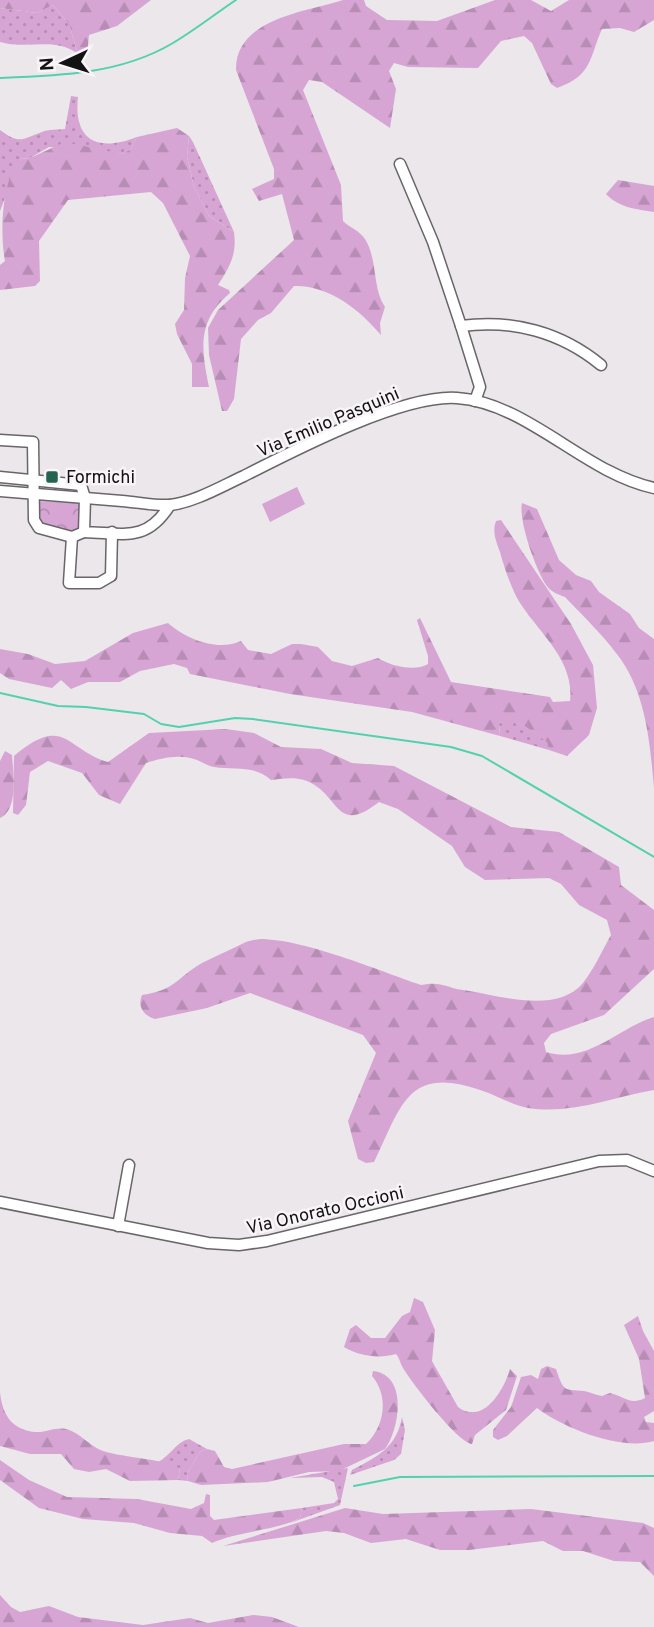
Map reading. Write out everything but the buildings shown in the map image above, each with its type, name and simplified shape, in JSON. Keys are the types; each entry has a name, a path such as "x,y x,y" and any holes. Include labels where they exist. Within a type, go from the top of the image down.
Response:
{"street":[{"path":"400,164 433,242 461,326 480,387 475,401"},
{"path":"461,326 538,329 578,349 601,365"},
{"name":"Via Emilio Pasquini","path":"0,491 170,505 224,485 287,454 410,403 440,398 475,401 505,412 610,472 654,488"},
{"path":"0,440 33,442 36,494 34,520 39,528 72,537 84,532 141,533 159,522 170,505"},
{"path":"0,477 77,483 83,488 85,498 84,532"},
{"path":"72,537 69,583 90,584 111,576 112,532"},
{"name":"Via Onorato Occioni","path":"0,1202 216,1244 253,1244 599,1161 627,1160 654,1171"},
{"path":"118,1226 129,1165"}],"green space":[{"path":"0,0 151,0 117,26 89,35 87,55 78,54 69,24 53,5 37,13 0,8"},
{"path":"343,0 364,0 366,6 387,20 437,21 495,0 531,0 551,11 569,0 654,0 654,20 634,32 620,28 602,29 584,71 569,83 557,88 551,84 532,43 524,36 501,41 478,68 408,67 394,63 389,71 396,89 390,128 322,82 309,80 303,90 341,185 343,221 363,236 372,256 378,291 385,307 380,323 381,335 353,308 331,294 294,286 271,313 258,320 241,339 234,399 227,411 222,411 209,355 208,328 218,310 294,240 282,194 259,201 252,189 274,179 274,169 236,70 239,53 247,39 275,20"},
{"path":"53,5 69,24 78,54 50,44 20,45 0,42 0,8 37,13"},
{"path":"71,96 78,97 80,124 91,140 111,143 137,137 131,149 122,154 49,147 30,158 20,159 0,211 0,130 12,138 21,139 47,130 65,129"},
{"path":"177,128 189,136 187,156 194,187 209,216 234,232 232,260 218,285 230,293 212,314 204,336 204,360 209,387 192,387 192,364 175,324 184,310 185,278 190,256 163,203 151,192 68,200 39,241 40,281 35,286 0,290 0,265 5,261 3,223 6,194 20,159 30,158 65,142 122,154 131,149 137,137"},
{"path":"189,136 234,232 209,216 194,187 187,156"},
{"path":"618,180 654,186 654,212 628,207 611,199 606,194"},
{"path":"297,487 305,504 270,522 262,504"},
{"path":"37,501 82,503 80,528 64,531 42,524 38,521"},
{"path":"522,503 537,509 559,560 576,575 591,581 599,592 630,614 639,628 654,639 654,788 645,718 634,683 616,653 598,631 565,597 546,585 529,545 521,511"},
{"path":"501,520 571,624 593,665 597,708 589,735 567,756 549,750 547,742 526,727 507,720 499,723 500,736 412,712 290,694 190,674 187,668 174,664 140,671 120,682 88,682 71,689 61,680 52,688 9,679 0,673 0,649 28,654 55,664 85,661 133,633 168,623 193,639 213,644 241,641 248,650 271,654 292,644 301,644 318,647 332,661 352,666 378,658 396,666 416,668 428,664 417,620 420,618 451,682 550,697 553,702 570,701 567,672 561,659 517,598 510,581 494,533 496,521"},
{"path":"507,719 526,727 548,742 549,750 500,736 499,723"},
{"path":"226,729 254,733 281,747 321,749 352,763 394,766 511,827 559,832 619,867 621,885 654,910 654,969 604,1015 551,1034 544,1043 546,1052 575,1054 602,1044 654,1017 654,1090 576,1107 544,1110 522,1107 458,1084 438,1083 423,1086 401,1107 374,1162 366,1163 358,1159 348,1121 376,1053 363,1035 250,993 207,1008 155,1019 148,1016 141,1007 142,995 169,987 202,963 246,942 261,939 306,946 421,985 439,984 509,998 542,1001 572,993 583,983 611,935 607,920 579,905 561,884 549,878 485,880 465,867 452,846 398,809 379,802 366,811 347,815 322,791 303,780 271,780 251,770 214,767 197,760 170,757 146,763 120,804 99,795 82,773 48,761 30,772 26,805 18,815 13,813 14,756 44,737 64,738 94,757 108,762 149,733"},
{"path":"5,751 12,755 14,780 10,807 0,818 0,761"},
{"path":"414,1298 423,1302 435,1330 432,1361 458,1407 467,1412 484,1409 498,1395 510,1369 517,1376 506,1410 475,1435 472,1444 456,1433 435,1411 403,1368 396,1354 369,1356 344,1347 350,1329 356,1325 371,1338 385,1338 402,1316 410,1312"},
{"path":"638,1316 654,1351 654,1411 644,1417 646,1422 654,1423 654,1441 625,1443 593,1436 548,1416 537,1408 507,1436 498,1440 493,1437 493,1430 511,1407 521,1377 531,1375 538,1379 541,1369 547,1366 556,1369 563,1386 568,1389 602,1396 610,1393 631,1401 645,1398 639,1359 624,1325"},
{"path":"373,1371 392,1382 398,1404 394,1429 385,1449 339,1471 309,1472 268,1482 201,1485 188,1481 187,1473 200,1452 207,1449 215,1451 224,1467 232,1469 344,1444 366,1444 381,1420 383,1402 372,1376"},
{"path":"0,1392 9,1419 20,1428 35,1432 62,1429 71,1431 103,1451 174,1466 180,1469 178,1480 130,1481 106,1469 89,1472 74,1469 61,1454 30,1454 0,1446"},
{"path":"402,1417 405,1430 401,1454 394,1460 350,1475 352,1470 391,1444"},
{"path":"189,1439 207,1449 200,1452 187,1473 188,1481 178,1480 180,1469 158,1462 180,1443"},
{"path":"0,1460 29,1480 67,1497 137,1499 191,1509 204,1503 206,1494 210,1495 210,1516 214,1520 302,1508 300,1518 291,1522 212,1543 202,1536 170,1533 134,1523 83,1519 39,1508 0,1480"},
{"path":"348,1468 340,1505 290,1523 300,1518 302,1508 334,1503 338,1499 334,1482 322,1477 290,1478"},
{"path":"345,1508 383,1514 531,1509 643,1523 654,1528 654,1576 640,1562 614,1561 583,1551 563,1551 543,1541 469,1550 440,1550 406,1539 371,1543 344,1533 326,1531 223,1546"},
{"path":"0,1595 20,1612 49,1606 78,1617 143,1625 190,1618 208,1623 253,1615 272,1617 299,1627 0,1627"}],"waterway":[{"path":"0,78 67,74 132,61 173,43 236,0"},
{"path":"0,693 58,706 144,714 161,724 179,727 235,718 253,719 451,747 482,756 654,857"},
{"path":"354,1486 400,1477 654,1476"}],"place":[{"name":"Formichi","path":"52,477"}]}
